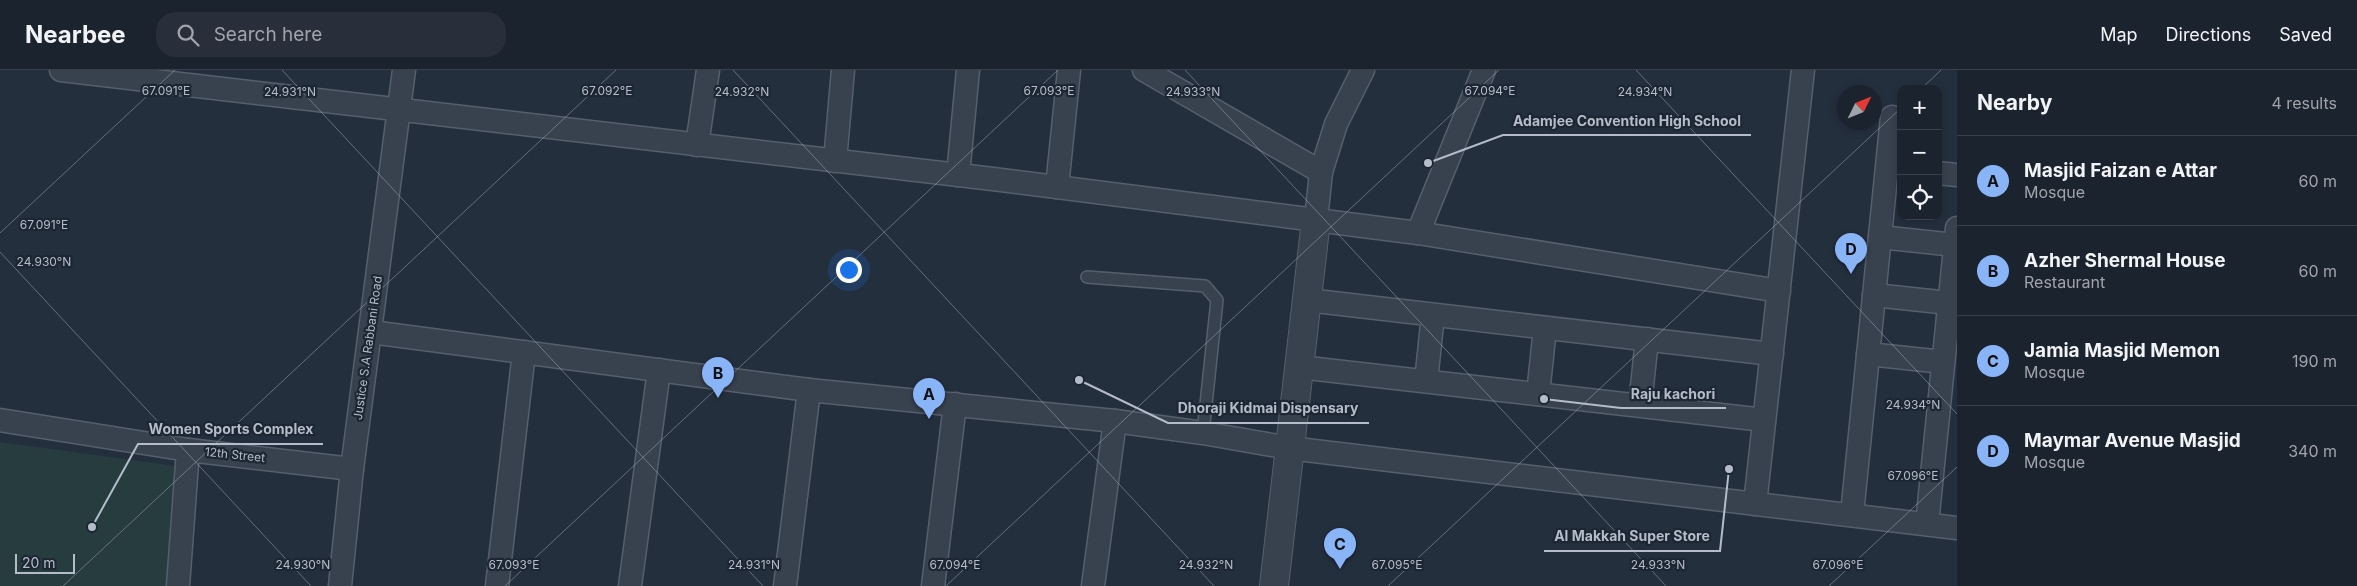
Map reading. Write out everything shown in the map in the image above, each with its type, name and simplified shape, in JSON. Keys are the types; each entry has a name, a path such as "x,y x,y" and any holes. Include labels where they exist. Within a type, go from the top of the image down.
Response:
{"street":[{"path":"60,70 958,175 1418,233 1779,291"},
{"name":"Justice S.A Rabbani Road","path":"340,586 352,469 404,70"},
{"path":"697,145 708,70"},
{"path":"835,161 844,70"},
{"path":"958,175 968,70"},
{"path":"1056,187 1069,70"},
{"path":"1274,586 1321,172 1336,124 1363,70"},
{"path":"1418,233 1484,70"},
{"path":"1755,504 1803,70"},
{"path":"1152,72 1321,172"},
{"path":"1852,514 1880,237 1894,168 1892,117"},
{"path":"1942,173 1957,175"},
{"path":"1880,237 1956,237 1927,524"},
{"path":"1874,294 1949,303"},
{"path":"1307,300 1772,354"},
{"path":"1426,381 1433,315"},
{"path":"1538,394 1545,328"},
{"path":"371,332 809,390 1115,421 1203,433 1289,448 1957,528"},
{"path":"1640,406 1647,339"},
{"path":"497,586 524,352"},
{"path":"1868,354 1943,362"},
{"path":"1299,367 1764,420"},
{"path":"630,586 658,370"},
{"path":"785,586 809,390"},
{"path":"933,586 955,404"},
{"name":"12th Street","path":"0,420 188,450 352,469"},
{"path":"1093,586 1115,421"},
{"path":"178,586 188,450"}],"lane":[{"path":"1087,278 1205,286 1213,292 1218,300 1203,433"}],"green space":[{"path":"0,442 190,468 176,586 0,586"}],"place":[{"name":"Adamjee Convention High School","path":"1428,163"},
{"name":"Maymar Avenue Masjid","path":"1851,274"},
{"name":"Dhoraji Kidmai Dispensary","path":"1079,380"},
{"name":"Azher Shermal House","path":"718,398"},
{"name":"Raju kachori","path":"1544,399"},
{"name":"Masjid Faizan e Attar","path":"929,419"},
{"name":"Al Makkah Super Store","path":"1729,469"},
{"name":"Women Sports Complex","path":"92,527"},
{"name":"Jamia Masjid Memon","path":"1340,569"}]}
